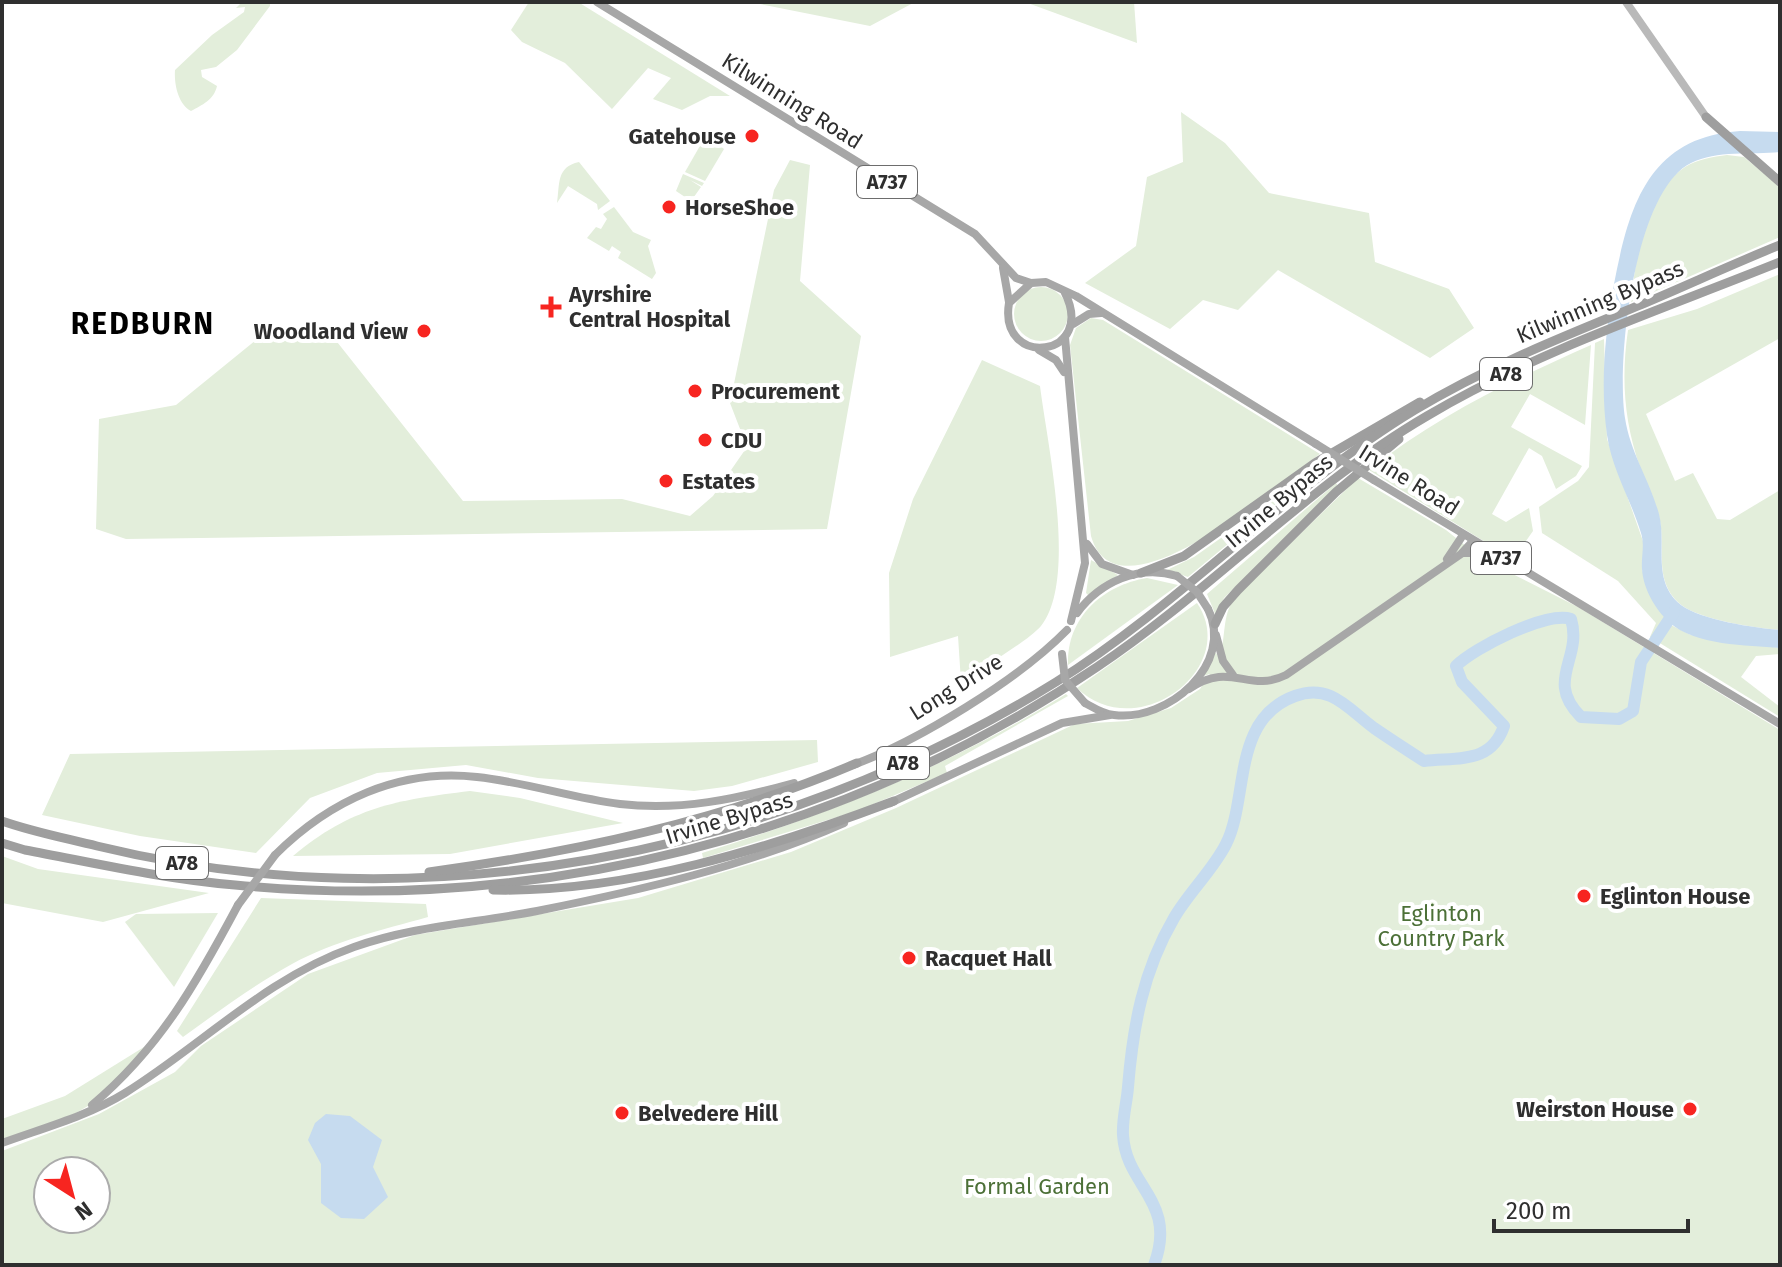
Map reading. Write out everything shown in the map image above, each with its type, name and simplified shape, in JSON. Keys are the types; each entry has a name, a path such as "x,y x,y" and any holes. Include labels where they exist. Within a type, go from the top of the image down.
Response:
{"highway":[{"path":"1706,117 1780,182"},
{"name":"Kilwinning Bypass","path":"1360,451 1445,393 1588,326 1780,243"},
{"name":"Kilwinning Bypass","path":"1360,451 1510,372 1780,262"},
{"path":"1137,574 1184,556 1315,463 1407,407 1445,393"},
{"path":"1215,629 1223,607 1238,590 1336,492 1426,416"},
{"name":"Irvine Bypass","path":"2,821 151,859 224,869 366,878 505,872 613,856 726,828 865,780 985,723 1111,645 1360,451"},
{"name":"Irvine Bypass","path":"2,843 25,850 232,885 301,890 460,890 569,876 674,855 790,820 932,762 1025,713 1131,644 1360,451"},
{"path":"366,878 531,857 596,843 765,799 857,763"},
{"path":"460,890 517,891 687,866 802,834 894,801"}],"main road":[{"name":"Kilwinning Road","path":"597,2 975,234 1016,278 1031,283"},
{"path":"1626,2 1706,117"},
{"path":"1002,264 1012,332 1027,345 1056,360 1066,376"},
{"name":"A737","path":"1031,283 1046,282 1064,291"},
{"path":"1009,303 1031,283"},
{"path":"1064,291 1071,304 1073,324"},
{"name":"Irvine Road","path":"1064,291 1780,724"},
{"path":"1037,349 1056,345 1073,324 1089,314 1103,313"},
{"path":"1066,336 1066,376 1084,540 1085,576 1062,654 1065,680 1085,703 1110,715"},
{"path":"1444,563 1463,535"},
{"path":"1084,540 1102,564 1137,574 1177,576 1197,592 1208,609 1223,661 1236,676"},
{"path":"2,1143 124,1094 257,997 308,968 354,947 415,930 534,911 649,887 791,845 1062,723 1151,711 1210,678 1236,676 1252,682 1269,682 1286,675 1461,554 1473,541"},
{"path":"1461,554 1483,553 1536,578"},
{"path":"1071,621 1100,589 1137,574"},
{"path":"1189,689 1204,667 1215,629"},
{"name":"Long Drive","path":"82,1113 128,1075 171,1022 238,905 275,855 307,824 347,799 387,785 431,776 476,777 622,804 694,805 736,799 857,763 963,707 1067,630"}],"green space":[{"path":"242,2 270,2 270,6 237,50 216,67 201,70 202,77 217,86 210,98 191,111 178,93 175,70 212,35 244,12 245,7 236,8"},
{"path":"529,2 578,2 730,96 710,96 682,110 653,99 671,78 648,68 612,109 565,63 522,42 511,30"},
{"path":"750,2 915,2 870,26"},
{"path":"1025,2 1134,2 1137,43"},
{"path":"1181,112 1225,143 1269,193 1369,213 1375,262 1449,289 1474,328 1430,358 1278,270 1238,310 1203,300 1170,329 1085,283 1136,246 1147,177 1183,162"},
{"path":"712,140 724,149 705,181 685,172 701,144"},
{"path":"1727,155 1744,157 1780,187 1780,237 1631,302 1645,228 1661,193 1685,167 1700,160"},
{"path":"790,160 810,165 800,281 861,336 827,529 126,539 96,529 99,419 176,405 261,336 330,333 463,501 622,499 690,516 713,496 747,447 730,403 774,190"},
{"path":"579,162 610,201 598,210 597,204 568,186 557,203 563,172"},
{"path":"683,174 704,183 702,186 690,180 701,187 691,201 676,191"},
{"path":"614,207 633,232 651,240 648,246 656,273 652,279 618,258 621,252 612,246 609,251 587,238 596,227 601,229 607,219 603,214"},
{"path":"1780,274 1780,338 1646,414 1675,481 1693,473 1717,519 1730,520 1780,490 1780,630 1701,615 1680,604 1671,594 1663,572 1658,513 1630,433 1625,365 1628,330 1697,309"},
{"path":"1041,287 1060,295 1068,314 1060,333 1041,341 1022,333 1014,314 1022,295"},
{"path":"1091,318 1103,320 1320,454 1238,516 1165,557 1133,566 1107,560 1091,536 1070,345 1076,328"},
{"path":"1604,339 1607,439 1644,544 1642,570 1671,625 1691,635 1780,648 1780,654 1756,656 1741,677 1780,707 1780,717 1650,637 1656,623 1618,581 1542,533 1539,507 1578,481 1589,467 1595,343"},
{"path":"1591,345 1585,425 1530,394 1511,427 1582,466 1576,476 1556,489 1542,456 1529,448 1492,514 1506,522 1529,508 1533,531 1516,555 1503,553 1369,470 1422,432 1476,400"},
{"path":"982,360 1040,386 1057,510 1057,577 1052,605 1041,626 961,682 958,636 890,657 889,573 913,499"},
{"path":"1316,471 1188,577 1167,570 1194,557"},
{"name":"Eglinton Country Park","path":"1358,478 1446,530 1481,558 1578,607 1780,730 1780,1265 2,1265 2,1151 99,1114 175,1072 201,1046 308,974 415,935 638,898 791,852 896,808 1075,724 1128,721 1171,708 1200,689 1210,674 1203,676 1215,652 1219,657 1231,604"},
{"path":"1336,483 1338,486 1224,598 1216,616 1207,594"},
{"path":"1091,560 1118,575 1088,595 1086,593"},
{"path":"1147,578 1178,585 1068,665 1073,633 1090,606 1116,588"},
{"path":"1197,603 1207,628 1205,652 1194,674 1176,692 1153,704 1127,708 1101,704 1077,688"},
{"path":"1066,694 1068,696 945,766 947,773 857,811 703,858 702,853 797,822 889,786 979,743"},
{"path":"817,740 818,762 732,786 694,791 538,778 466,765 377,773 310,798 256,853 140,836 42,815 70,754"},
{"path":"470,791 520,798 623,823 450,854 293,856 335,826 376,808"},
{"path":"2,856 38,869 209,893 103,922 2,903"},
{"path":"261,898 426,904 428,917 358,937 308,956 250,989 183,1037 177,1031"},
{"path":"218,913 174,987 125,922 136,914"},
{"path":"144,1047 145,1054 98,1100 66,1119 2,1139 2,1119 65,1096"}],"water":[{"path":"1740,131 1780,132 1780,152 1723,155 1691,163 1671,180 1655,207 1633,280 1627,320 1623,392 1625,418 1659,514 1663,574 1672,595 1681,605 1701,615 1780,630 1780,648 1722,643 1693,636 1669,622 1659,611 1645,583 1642,538 1613,460 1605,416 1604,359 1611,303 1627,228 1636,203 1648,181 1664,162 1684,147 1709,136"},
{"path":"326,1114 350,1116 382,1140 373,1167 388,1197 364,1219 341,1218 321,1203 321,1164 308,1140 315,1123"}],"waterway":[{"path":"1154,1265 1160,1243 1160,1225 1156,1209 1132,1168 1123,1135 1141,1000 1163,938 1180,908 1226,844 1233,826 1245,762 1260,722 1275,707 1295,696 1319,693 1338,700 1424,761 1482,753 1491,747 1504,726 1462,682 1456,666 1478,650 1511,633 1545,620 1560,618 1571,619 1573,633 1565,680 1570,704 1581,717 1619,719 1633,711 1641,662 1674,612"}],"place":[{"name":"Gatehouse","path":"752,136"},
{"name":"HorseShoe","path":"669,207"},
{"name":"Ayrshire Central Hospital","path":"551,307"},
{"name":"Woodland View","path":"424,331"},
{"name":"Procurement","path":"695,391"},
{"name":"CDU","path":"705,440"},
{"name":"Estates","path":"666,481"},
{"name":"Eglinton House","path":"1584,896"},
{"name":"Racquet Hall","path":"909,958"},
{"name":"Weirston House","path":"1690,1109"},
{"name":"Belvedere Hill","path":"622,1113"}],"district":[{"name":"REDBURN","path":"143,324"}],"park label":[{"name":"Formal Garden","path":"1037,1186"}]}
